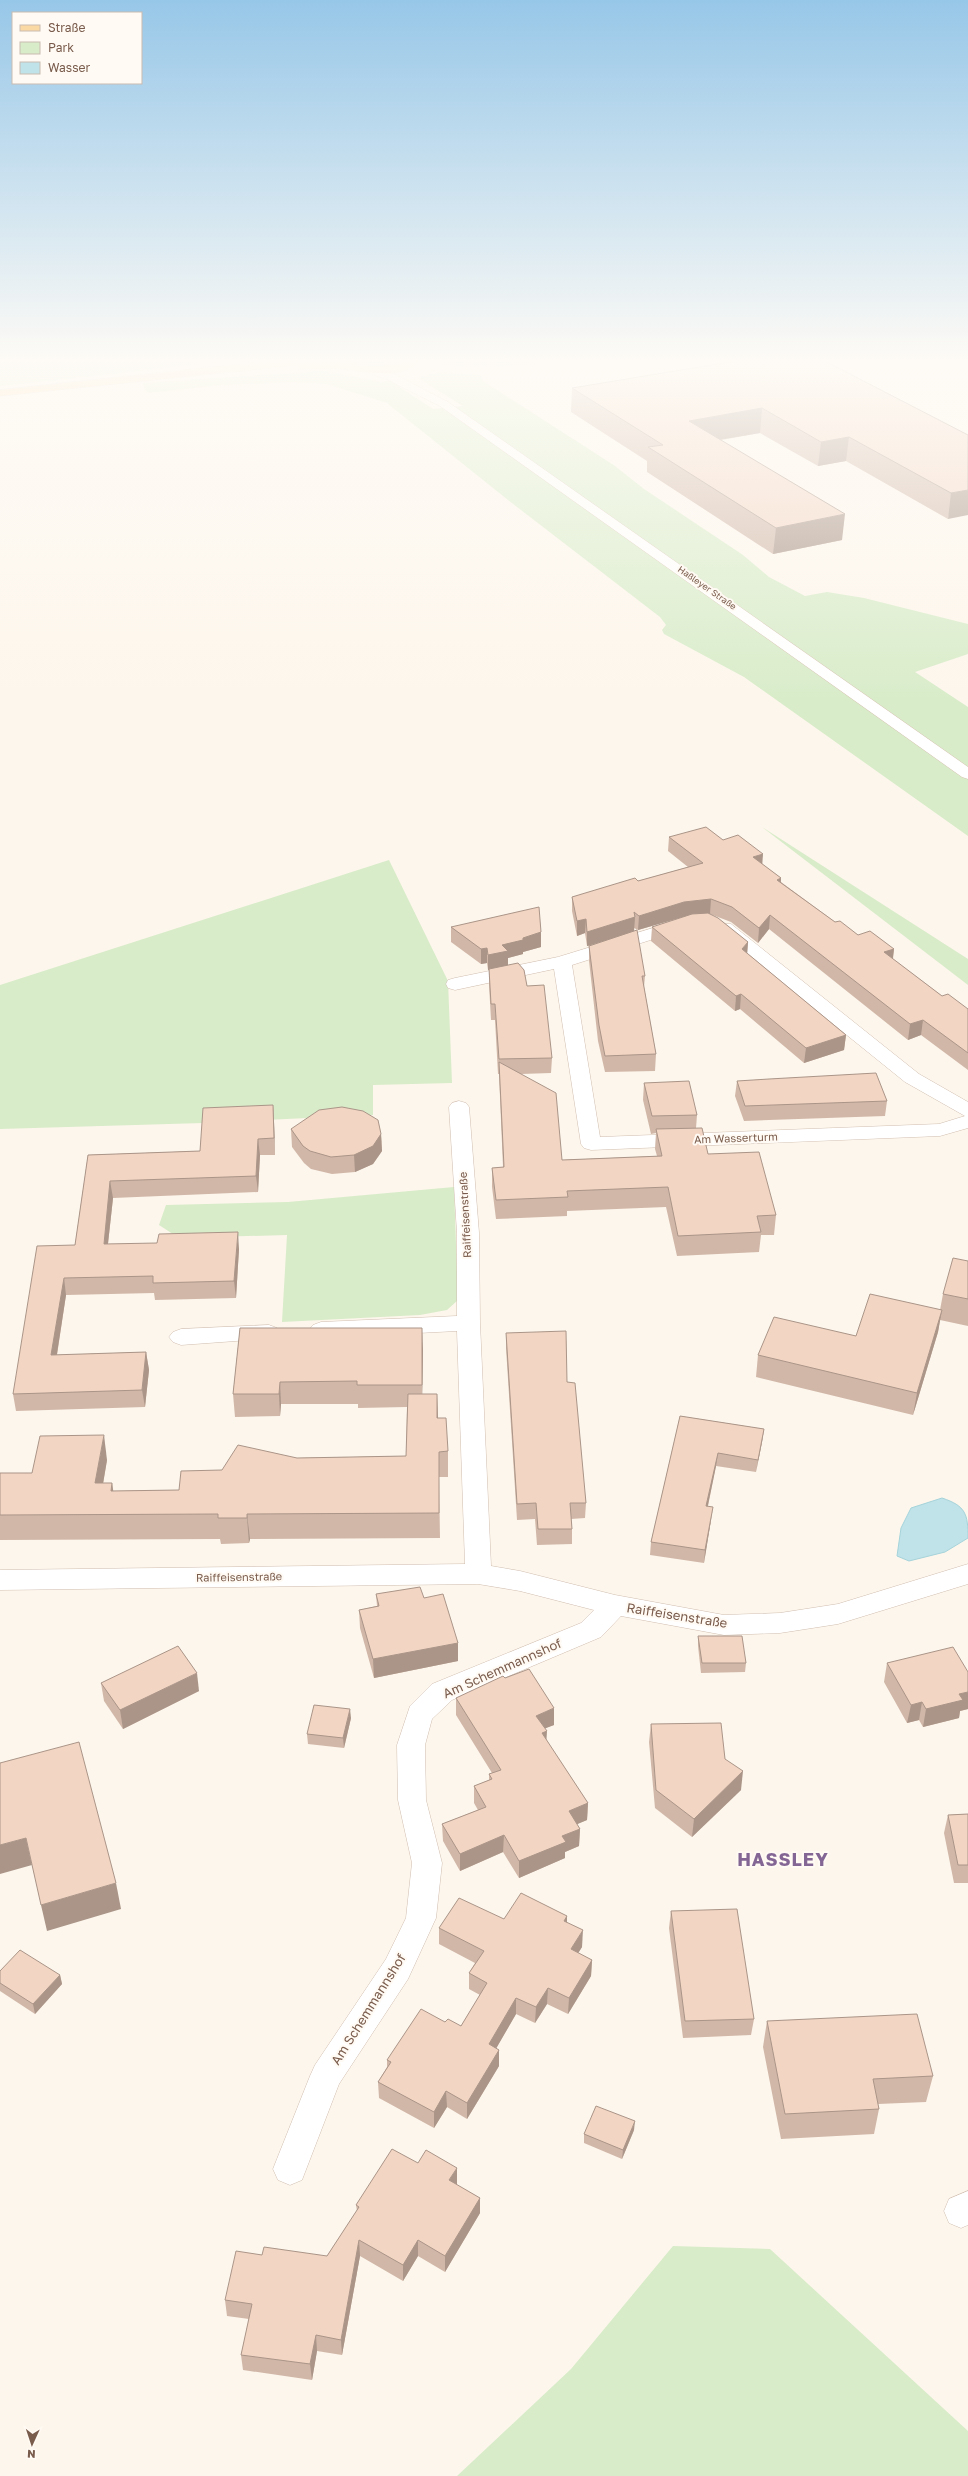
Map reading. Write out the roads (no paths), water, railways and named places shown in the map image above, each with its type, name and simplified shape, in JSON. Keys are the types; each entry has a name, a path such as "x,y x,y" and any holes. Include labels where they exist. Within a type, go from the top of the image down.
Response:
{"street":[{"name":"Haßleyer Straße","path":"544,475 968,774"},
{"path":"455,984 562,962 703,921 724,927 912,1078 968,1111"},
{"name":"Am Wasserturm","path":"562,962 591,1144 940,1130 968,1122"},
{"name":"Raiffeisenstraße","path":"459,1107 468,1233 468,1323 478,1574"},
{"path":"182,1337 468,1323"},
{"name":"Raiffeisenstraße","path":"0,1580 478,1574 520,1581 615,1605 724,1625 780,1623 838,1614 968,1574"},
{"name":"Am Schemmannshof","path":"290,2169 326,2076 397,1969 421,1918 427,1863 412,1800 411,1745 420,1714 442,1692 591,1630 615,1605"}],"water":[{"path":"942,1498 956,1504 964,1512 967,1523 968,1538 945,1552 909,1561 897,1556 901,1528 911,1508"}],"district":[{"name":"HASSLEY","path":"783,1860"}]}
